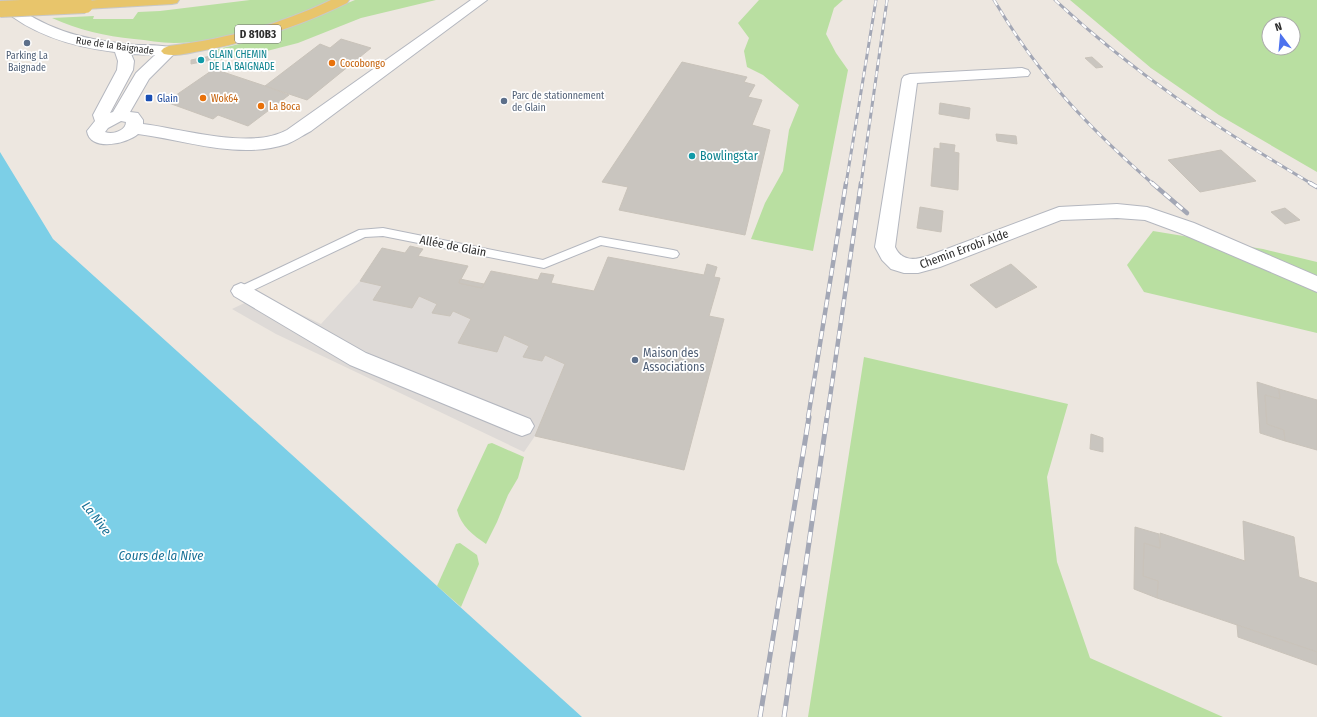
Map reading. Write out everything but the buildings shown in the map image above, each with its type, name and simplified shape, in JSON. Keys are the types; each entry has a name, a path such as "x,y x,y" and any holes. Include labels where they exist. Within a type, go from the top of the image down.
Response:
{"main road":[{"path":"0,9 172,0"},
{"name":"D 810B3","path":"169,51 248,37 298,20 342,0"}],"street":[{"name":"Rue de la Baignade","path":"0,0 39,28 77,40 121,48 169,51"},
{"path":"134,128 156,130 241,144 282,140 305,127 480,0"},
{"path":"121,48 126,61 125,70 101,115 111,119 132,117 136,120 136,124 134,128 120,137 100,137 97,134 97,130 111,119 142,76 169,51"},
{"name":"Chemin Errobi Alde","path":"1022,73 910,79 885,247 888,255 897,264 915,267 933,262 1059,214 1117,211 1147,214 1187,228 1317,284"},
{"path":"241,291 358,360 522,426"}],"lane":[{"name":"Allée de Glain","path":"241,291 363,234 370,233 383,232 544,264 600,241 673,254"}],"green space":[{"path":"250,0 332,0 255,29 234,35 194,42 164,43 113,36 92,32 52,18 94,16 93,19 133,19 138,12 160,11"},
{"path":"355,0 436,0 361,18 298,43 263,52 214,61 214,50 256,40"},
{"path":"759,0 843,0 834,8 826,34 836,53 848,70 813,251 751,239 765,203 783,171 789,130 799,105 763,75 747,67 744,51 749,38 738,23"},
{"path":"1070,0 1317,0 1317,172 1219,115 1151,68"},
{"path":"1153,231 1263,249 1317,262 1317,333 1144,292 1127,265"},
{"path":"864,357 1068,404 1047,477 1057,562 1090,658 1223,717 808,717"},
{"path":"492,443 524,457 518,478 508,495 486,544 472,534 461,521 457,510 488,444"},
{"path":"460,543 477,555 479,564 461,607 437,586 456,544"}],"shaded area":[{"path":"360,281 382,286 373,300 412,308 419,296 437,304 433,313 450,316 453,311 471,319 458,343 497,352 504,335 529,346 524,357 542,361 545,355 565,364 535,436 524,452 276,334 232,309 261,295 321,324"}],"water":[{"name":"Cours de la Nive","path":"0,152 53,239 582,717 0,717"}],"railway":[{"path":"846,184 876,0"},
{"path":"861,184 887,0"},
{"path":"994,0 1028,52 1066,99 1107,142 1153,184"},
{"path":"1055,0 1115,52 1178,99 1244,143 1312,184"},
{"path":"808,418 846,183"},
{"path":"827,418 861,183"},
{"path":"1152,183 1187,213"},
{"path":"1310,183 1317,187"},
{"path":"760,717 809,417"},
{"path":"784,717 827,417"}],"place":[{"name":"Parking La Baignade","path":"27,43"},
{"name":"GLAIN CHEMIN DE LA BAIGNADE","path":"201,60"},
{"name":"Cocobongo","path":"332,63"},
{"name":"Glain","path":"149,98"},
{"name":"Wok64","path":"203,98"},
{"name":"Parc de stationnement de Glain","path":"504,101"},
{"name":"La Boca","path":"261,106"},
{"name":"Bowlingstar","path":"692,156"},
{"name":"Maison des Associations","path":"635,360"}],"water label":[{"name":"La Nive","path":"97,518"}]}
